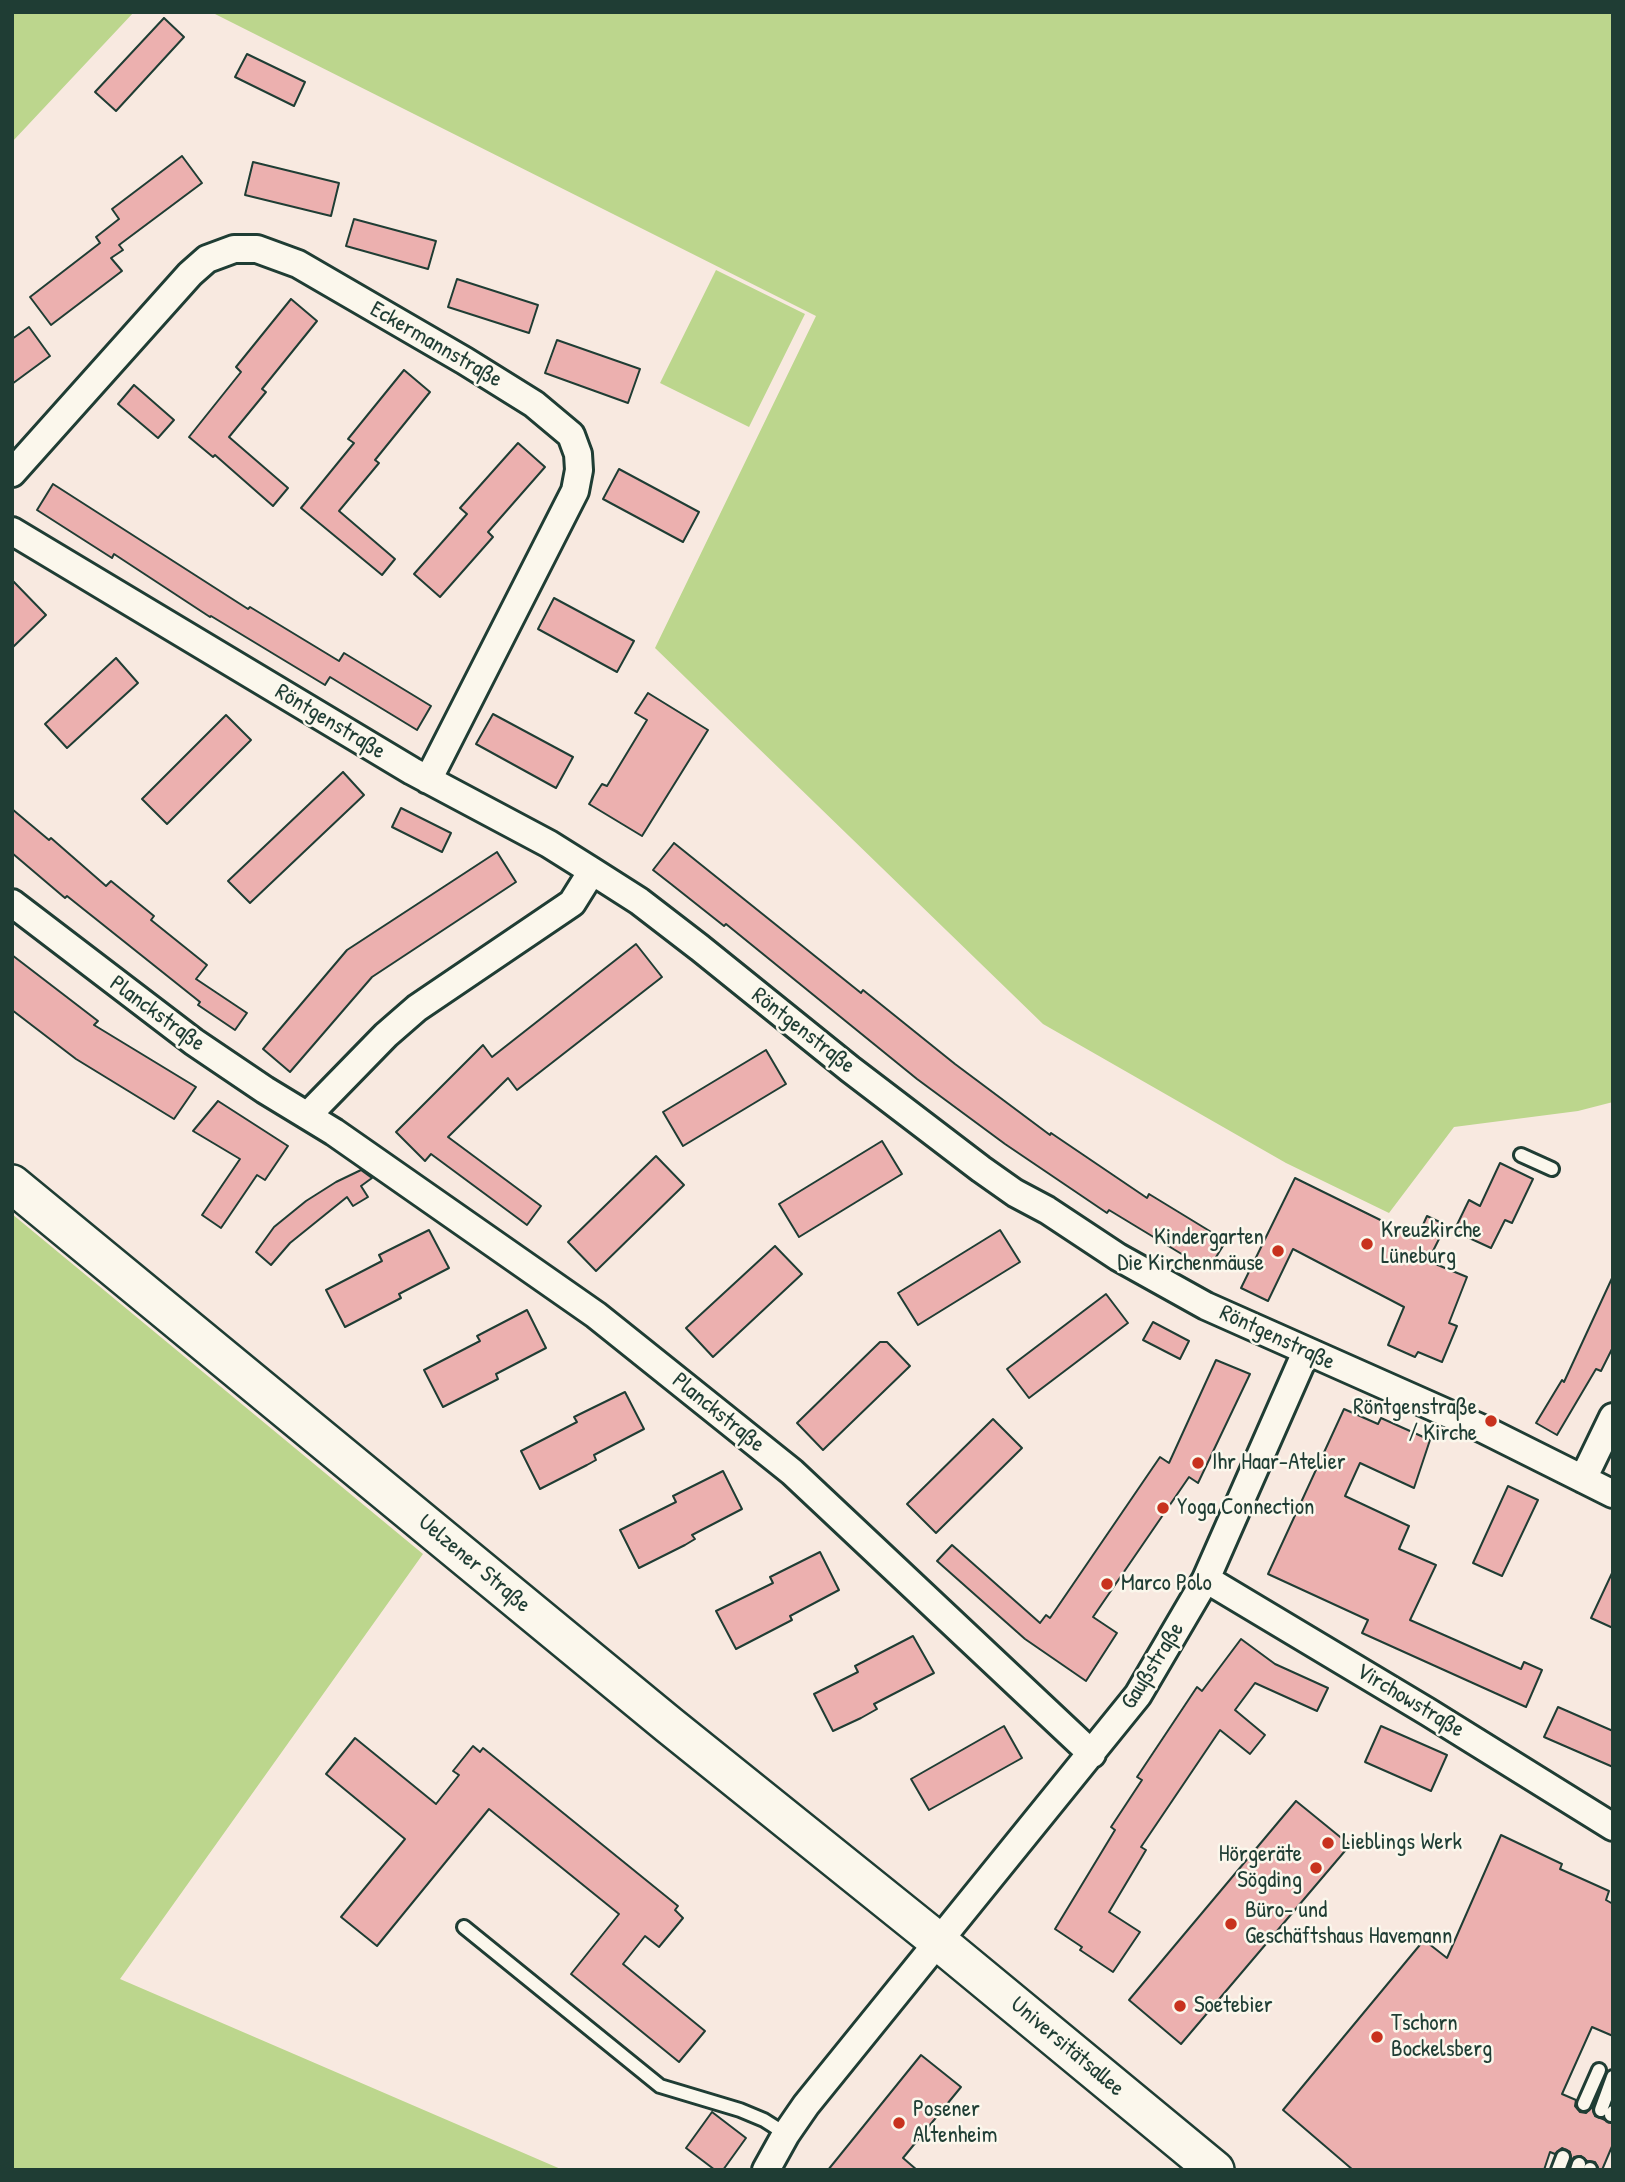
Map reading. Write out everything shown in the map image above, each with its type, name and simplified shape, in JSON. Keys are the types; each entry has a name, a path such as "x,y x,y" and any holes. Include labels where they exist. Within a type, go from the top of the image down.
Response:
{"main road":[{"name":"Uelzener Straße","path":"12,1184 669,1725 939,1942"},
{"name":"Universitätsallee","path":"939,1942 1205,2161"}],"street":[{"name":"Eckermannstraße","path":"12,473 190,274 207,259 234,249 257,249 298,264 534,404 571,435 579,454 575,491 428,780"},
{"name":"Röntgenstraße","path":"12,531 428,780 549,844 592,870 639,901 944,1141 1015,1193 1047,1210 1118,1257 1206,1306 1485,1430 1613,1494"},
{"path":"308,1115 386,1035 417,1008 572,903 592,870"},
{"name":"Planckstraße","path":"12,903 155,1014 265,1090 308,1115 578,1301 792,1472 1092,1754"},
{"name":"Gaußstraße","path":"766,2170 806,2105 1138,1695 1206,1579 1306,1352"},
{"path":"1583,1479 1613,1417"},
{"name":"Virchowstraße","path":"1206,1579 1613,1827"}],"lane":[{"path":"1521,1155 1552,1170"},
{"path":"464,1927 660,2086 740,2110 764,2120 786,2134"},
{"path":"1584,2104 1599,2070"},
{"path":"1608,2113 1613,2077"}],"green space":[{"path":"12,12 134,12 12,142"},
{"path":"211,12 1613,12 1613,1102 1578,1111 1454,1127 1389,1213 1286,1163 1043,1024 655,648 816,316"},
{"path":"716,270 805,314 749,427 660,383"},
{"path":"12,1214 423,1554 120,1979 563,2170 12,2170"}],"building":[{"path":"164,18 184,37 116,111 95,92"},
{"path":"247,54 305,82 294,106 235,77"},
{"path":"182,156 202,183 119,245 123,250 111,258 122,271 51,325 30,297 100,243 96,237 119,219 112,209"},
{"path":"253,162 339,183 331,216 245,195"},
{"path":"354,219 436,241 428,269 346,246"},
{"path":"457,279 538,305 529,333 448,307"},
{"path":"291,299 317,321 262,389 266,392 229,437 288,488 273,506 215,455 213,457 189,437 241,372 236,367"},
{"path":"29,327 50,356 12,384 12,339"},
{"path":"557,340 640,369 628,403 545,373"},
{"path":"404,370 430,392 375,460 379,463 339,511 395,559 382,575 301,508 354,443 348,439"},
{"path":"134,385 174,420 158,438 118,404"},
{"path":"518,443 545,467 488,532 493,537 440,597 414,574 467,514 460,508"},
{"path":"619,469 699,512 683,542 603,499"},
{"path":"53,484 248,609 250,607 339,661 344,653 431,706 417,730 330,677 325,685 210,617 114,554 112,558 37,510"},
{"path":"12,580 46,615 12,648"},
{"path":"554,598 634,641 617,672 538,629"},
{"path":"116,658 138,683 67,748 45,724"},
{"path":"648,693 708,730 642,836 589,804 602,784 607,786 647,720 635,713"},
{"path":"493,714 573,757 556,788 476,744"},
{"path":"226,715 251,740 167,824 142,799"},
{"path":"343,772 364,795 250,903 228,881"},
{"path":"401,808 451,833 442,852 392,827"},
{"path":"12,809 49,840 51,838 106,886 111,881 154,916 151,920 207,965 196,979 247,1013 235,1030 198,1005 200,1002 67,896 65,898 12,853"},
{"path":"674,843 861,993 863,990 955,1064 1050,1135 1051,1133 1147,1198 1149,1194 1226,1241 1208,1270 1109,1210 1107,1213 1005,1144 917,1079 726,924 724,926 653,870"},
{"path":"497,852 516,882 372,977 290,1072 263,1049 347,950"},
{"path":"636,944 662,977 517,1090 508,1078 448,1137 541,1206 527,1225 431,1154 425,1161 396,1132 483,1045 492,1057"},
{"path":"12,955 98,1021 94,1025 196,1087 174,1119 76,1059 12,1010"},
{"path":"766,1050 786,1084 683,1146 663,1112"},
{"path":"218,1101 288,1146 265,1180 257,1175 221,1228 202,1215 240,1159 193,1131"},
{"path":"882,1141 902,1174 799,1237 779,1204"},
{"path":"656,1156 684,1185 596,1271 568,1242"},
{"path":"1500,1163 1533,1179 1512,1223 1505,1220 1491,1248 1454,1231 1469,1200 1480,1206"},
{"path":"361,1170 372,1178 361,1186 368,1197 353,1206 347,1197 290,1243 271,1265 256,1252 274,1227 306,1201"},
{"name":"Kreuzkirche Lüneburg","path":"1295,1178 1417,1238 1427,1216 1446,1225 1428,1261 1467,1277 1449,1323 1457,1326 1442,1362 1418,1352 1415,1357 1388,1345 1404,1307 1293,1249 1268,1301 1241,1288"},
{"path":"429,1230 449,1268 399,1294 401,1298 345,1327 326,1290 382,1261 379,1255"},
{"path":"1000,1230 1020,1262 918,1325 898,1293"},
{"path":"775,1246 802,1274 713,1357 686,1328"},
{"path":"1613,1276 1613,1347 1601,1371 1596,1369 1557,1435 1536,1423 1562,1380 1564,1382"},
{"path":"1106,1294 1128,1323 1029,1398 1007,1369"},
{"path":"527,1310 546,1348 496,1374 498,1379 443,1407 424,1370 480,1341 477,1336"},
{"path":"1153,1322 1189,1341 1180,1359 1143,1340"},
{"path":"880,1342 887,1342 910,1366 823,1450 797,1423"},
{"path":"1216,1360 1250,1374 1198,1483 1189,1477 1093,1617 1117,1633 1086,1681 1025,1639 937,1561 952,1545 1040,1623 1046,1615 1050,1618 1160,1457 1169,1463"},
{"path":"625,1392 644,1429 594,1455 596,1460 540,1489 521,1451 577,1422 574,1417"},
{"path":"1344,1409 1378,1424 1381,1418 1430,1440 1414,1488 1360,1463 1345,1496 1409,1526 1399,1549 1436,1565 1410,1620 1521,1669 1524,1662 1542,1670 1526,1707 1362,1633 1368,1620 1268,1574"},
{"path":"993,1419 1022,1448 936,1533 907,1504"},
{"path":"723,1471 742,1509 692,1535 695,1539 685,1545 639,1568 620,1530 676,1502 673,1496"},
{"path":"1508,1486 1538,1500 1502,1576 1473,1563"},
{"path":"820,1552 839,1590 790,1616 792,1620 736,1649 716,1611 773,1583 770,1577"},
{"path":"1613,1571 1613,1628 1591,1618"},
{"path":"913,1636 934,1673 874,1704 877,1709 833,1731 814,1694 858,1672 855,1666"},
{"path":"1241,1639 1275,1664 1328,1688 1317,1711 1255,1683 1235,1710 1265,1735 1250,1754 1220,1730 1141,1847 1146,1850 1109,1912 1140,1932 1113,1972 1055,1929 1115,1830 1111,1827 1142,1780 1137,1777 1197,1687 1202,1691"},
{"path":"1558,1707 1613,1731 1613,1767 1544,1737"},
{"path":"1004,1726 1022,1758 929,1810 911,1779"},
{"path":"1381,1726 1447,1755 1431,1791 1365,1762"},
{"path":"355,1738 436,1804 459,1775 453,1771 473,1746 480,1752 483,1748 678,1906 675,1910 683,1918 659,1947 645,1936 623,1964 705,2031 679,2062 571,1974 619,1914 489,1809 377,1946 341,1917 405,1839 326,1774"},
{"name":"Büro- und Geschäftshaus Havemann","path":"1296,1801 1350,1845 1181,2044 1129,2000"},
{"path":"1501,1835 1562,1864 1560,1869 1609,1891 1606,1900 1613,1904 1613,2036 1592,2027 1562,2094 1576,2100 1575,2106 1580,2112 1586,2113 1592,2107 1595,2116 1613,2123 1613,2144 1602,2170 1599,2170 1595,2162 1587,2161 1581,2156 1574,2157 1571,2161 1570,2152 1562,2148 1555,2154 1550,2152 1544,2170 1353,2170 1283,2110 1424,1940 1447,1958"},
{"name":"Posener Altenheim","path":"921,2055 961,2087 903,2158 917,2170 828,2170"},
{"path":"712,2112 746,2138 723,2170 715,2170 686,2148"}],"place":[{"name":"Kreuzkirche Lüneburg","path":"1367,1244"},
{"name":"Kindergarten Die Kirchenmäuse","path":"1278,1251"},
{"name":"Röntgenstraße / Kirche","path":"1491,1421"},
{"name":"Ihr Haar-Atelier","path":"1198,1463"},
{"name":"Yoga Connection","path":"1163,1508"},
{"name":"Marco Polo","path":"1107,1584"},
{"name":"Lieblings Werk","path":"1328,1843"},
{"name":"Hörgeräte Sögding","path":"1316,1868"},
{"name":"Büro- und Geschäftshaus Havemann","path":"1231,1924"},
{"name":"Soetebier","path":"1180,2006"},
{"name":"Tschorn Bockelsberg","path":"1377,2037"},
{"name":"Posener Altenheim","path":"899,2123"}]}
